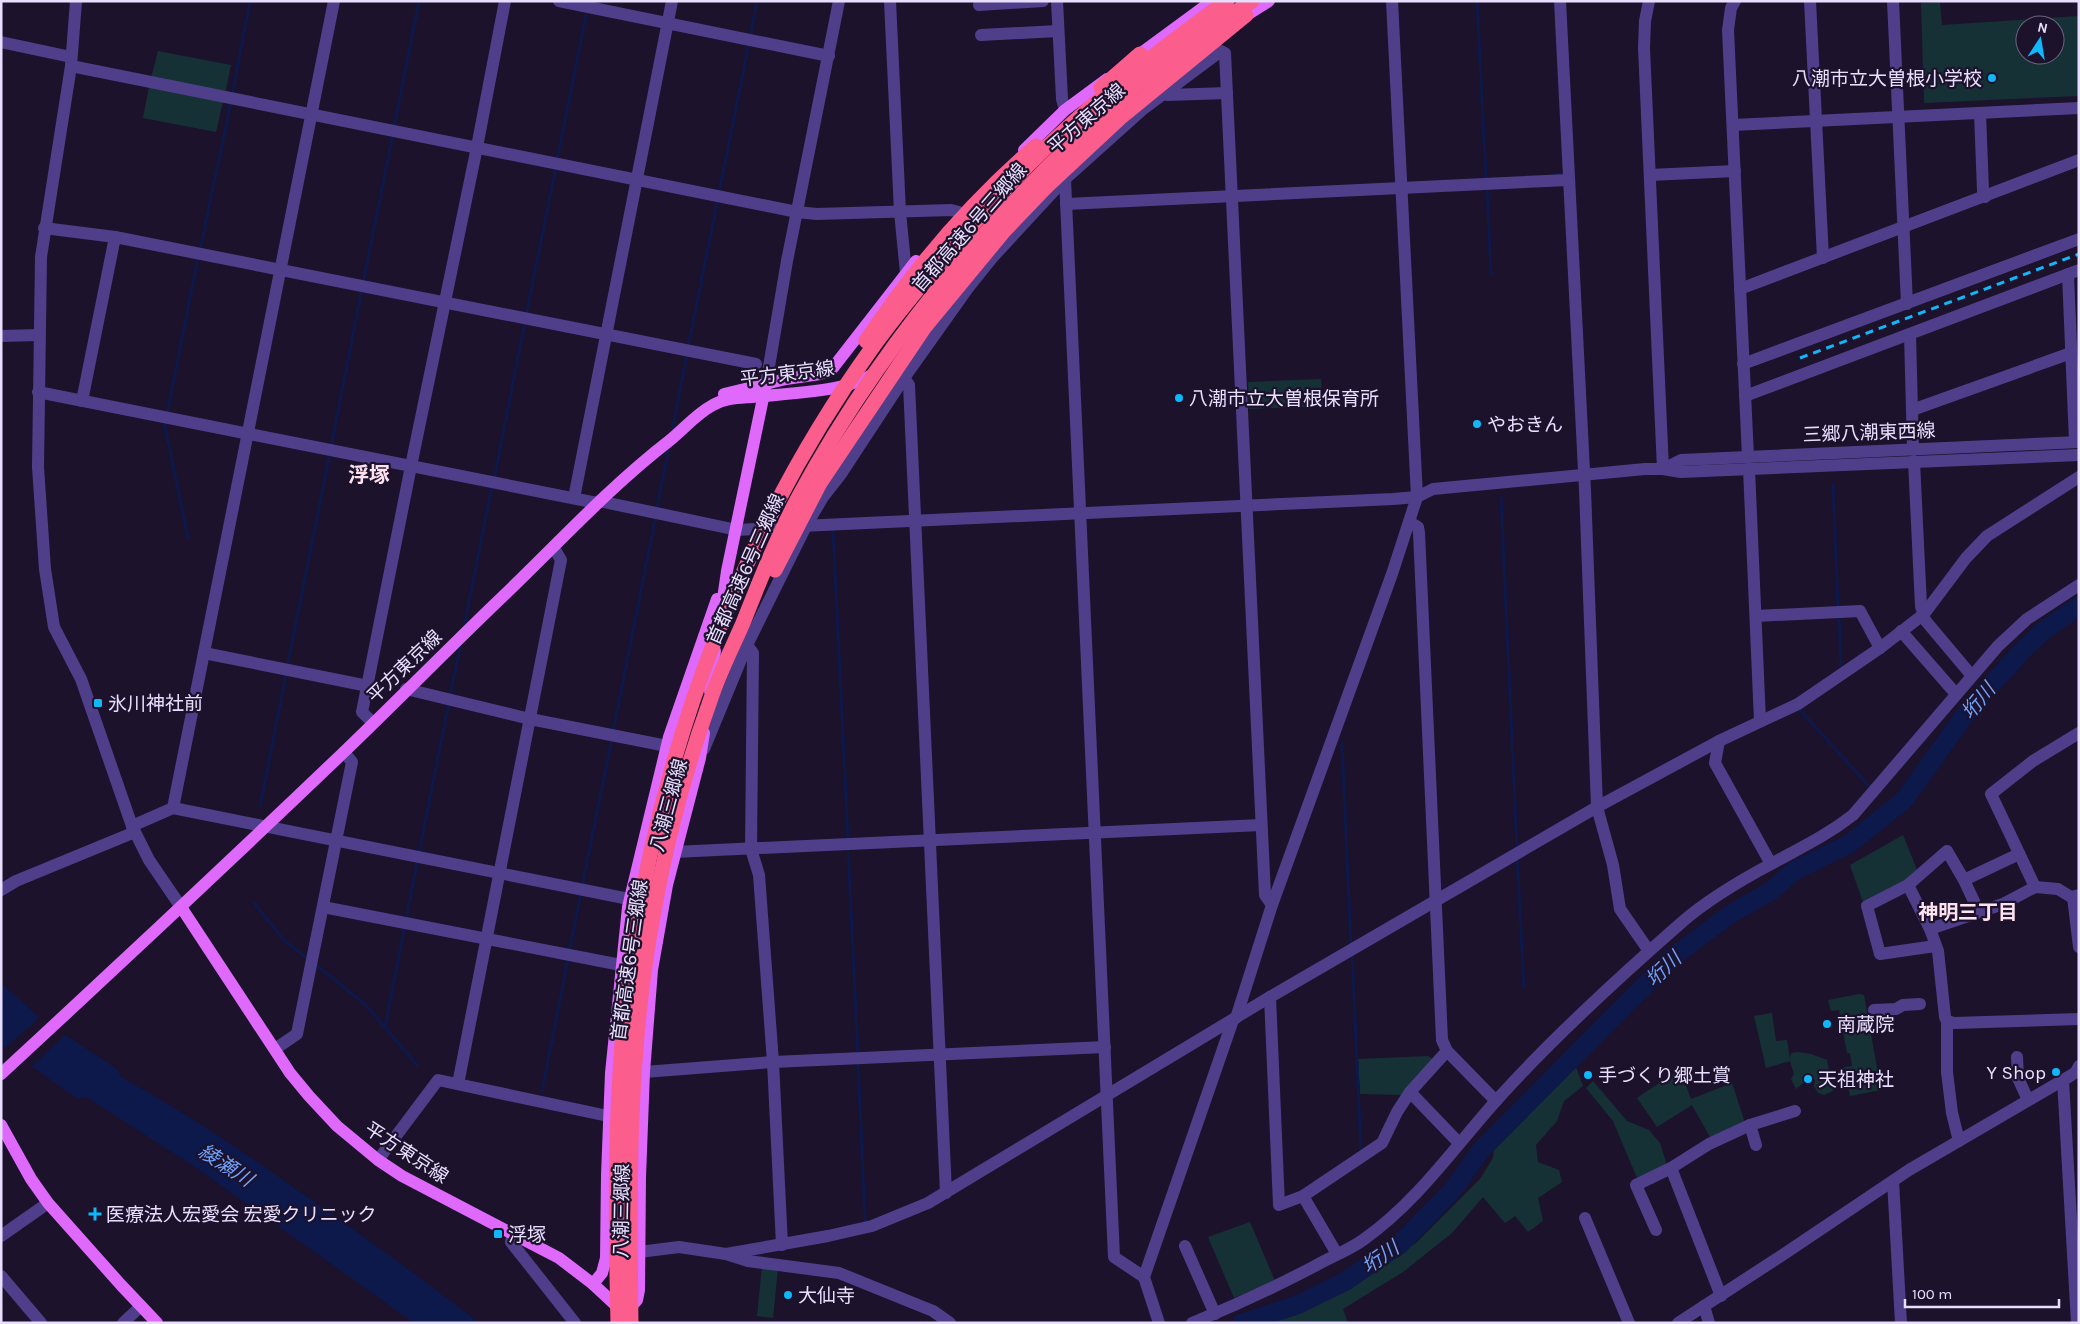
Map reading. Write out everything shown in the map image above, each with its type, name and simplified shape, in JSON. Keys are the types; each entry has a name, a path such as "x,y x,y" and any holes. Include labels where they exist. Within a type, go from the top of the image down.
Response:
{"highway":[{"name":"首都高速6号三郷線","path":"626,1321 616,1220 618,1096 626,1005 638,915 658,818 681,739 707,660 737,587 784,490 838,398 871,349 939,264 1019,175 1076,120 1166,46 1227,1"},
{"path":"711,698 730,670 756,605 820,483 924,328 992,244 1046,187 1120,118 1221,46 1249,8"},
{"name":"首都高速6号三郷線","path":"626,1321 633,1086 652,919 669,840 695,746 711,698 775,545 799,496 854,406 916,318 984,236 1028,188 1085,131 1148,77 1249,8"},
{"path":"737,587 770,497 791,458 825,402 895,298 932,250 1017,162 1140,54"}],"main road":[{"name":"平方東京線","path":"764,390 832,369 906,273 959,212 1065,110 1212,1"},
{"name":"平方東京線","path":"1,1074 344,752 406,689 652,452 666,434 691,410 712,398 733,391 816,391 865,380 890,364 939,297 988,240 1062,163 1097,130 1249,8 1268,1"},
{"name":"八潮三郷線","path":"593,1284 605,1265 608,1116 621,964 629,899 667,746 727,571 737,530 764,390"},
{"name":"八潮三郷線","path":"626,1321 638,1296 644,1072 652,970 674,852 700,758 727,571"},
{"name":"平方東京線","path":"181,907 290,1073 337,1126 378,1160 402,1176 560,1258 593,1284 626,1321"},
{"path":"1,1125 31,1179 48,1203 158,1323"},
{"path":"606,1175 640,1177"},
{"path":"606,1206 622,1288 626,1321"}],"street":[{"path":"76,1 71,61 44,228 41,264 38,491 45,569 54,627 81,679 134,829 149,860 181,907"},
{"path":"173,808 334,1"},
{"path":"373,723 362,712 446,302 505,1"},
{"path":"559,1 829,56"},
{"path":"574,498 672,1"},
{"path":"764,390 839,1"},
{"path":"890,1 900,212 906,273"},
{"path":"980,4 1043,1"},
{"path":"1057,1 1062,99 1065,110"},
{"path":"1159,1323 1144,1277 1235,1019 1272,905 1417,497 1392,1"},
{"path":"1560,1 1584,474 1597,807 1613,865 1620,909 1649,951"},
{"path":"1649,1 1645,21 1644,48 1663,469"},
{"path":"1735,1 1731,8 1728,30 1760,721"},
{"path":"1810,1 1823,258"},
{"path":"1893,1 1907,304"},
{"path":"981,36 1058,31"},
{"path":"1,42 71,61 311,115 797,212 816,214 951,210 959,212"},
{"path":"1221,46 1227,93 1233,196 1264,895 1272,905"},
{"path":"700,758 747,646 806,526 823,497 841,474 904,378 968,288 1065,179 1163,94 1216,52 1220,51 1221,46"},
{"path":"1163,94 1167,96 1227,93"},
{"path":"1733,125 2079,108"},
{"path":"1980,113 1983,191 1985,197"},
{"path":"1740,290 2079,160"},
{"path":"1650,175 1735,171"},
{"path":"1065,179 1114,1257 1144,1277"},
{"path":"1066,204 1568,180"},
{"path":"44,228 115,237 756,364"},
{"path":"82,401 115,237"},
{"path":"1744,364 2079,239"},
{"path":"988,240 1001,249"},
{"path":"1745,396 2074,272 2071,353 2077,442"},
{"path":"1910,334 1921,606 1925,620 1972,676"},
{"path":"1,336 39,335"},
{"path":"1912,410 2071,353"},
{"path":"904,378 909,385 946,1193"},
{"name":"三郷八潮東西線","path":"38,392 737,530 1417,497 1432,489 1584,474 1663,469 1681,472 1748,463 1779,454 2079,455"},
{"name":"三郷八潮東西線","path":"1914,455 2077,442"},
{"path":"726,1254 782,1245 872,1226 928,1203 1270,997 1597,807 1719,742 1798,704 1880,648 1924,614 1966,558 1987,536 2079,477 2079,466"},
{"path":"1409,522 1418,526 1419,532 1442,1040 1447,1051 1496,1101"},
{"path":"458,1084 561,560 554,548"},
{"path":"1192,1323 1290,1279 1337,1254 1362,1240 1393,1216 1496,1101 1555,1039 1649,951 1703,906 1771,864 1830,833 1853,815 1956,694 2013,631 2027,619 2079,585"},
{"path":"1756,616 1860,611 1880,648"},
{"path":"1901,631 1956,694"},
{"path":"747,646 753,653 751,849 758,875 773,1062 782,1245"},
{"path":"204,653 368,686"},
{"path":"406,689 530,719 667,746"},
{"path":"2035,887 1992,794 2033,761 2079,733"},
{"path":"1719,742 1715,763 1771,864"},
{"path":"275,1049 297,1034 352,762 344,752"},
{"path":"1,890 16,881 134,829 173,808 629,899"},
{"path":"674,852 1261,825"},
{"path":"1935,946 1880,954 1867,906 1908,885 1947,851 1980,912"},
{"path":"1964,880 2019,854"},
{"path":"1908,885 1930,929 1935,946 1947,1021 1947,1072 1952,1113 1959,1140"},
{"path":"1930,929 2003,904 2035,887 2058,889 2064,894 2076,896 2079,947"},
{"path":"324,907 652,970"},
{"path":"1270,997 1279,1205 1303,1196 1382,1143 1397,1112 1410,1092 1447,1051"},
{"path":"1874,1010 1896,1009 1903,1005 1920,1004"},
{"path":"1947,1021 1954,1023 2079,1019"},
{"path":"644,1072 773,1062 1105,1047"},
{"path":"2017,1057 2018,1078 2028,1100"},
{"path":"1678,1323 1893,1181 2076,1072 2079,1066"},
{"path":"378,1160 438,1080 608,1116"},
{"path":"2062,1080 2077,1323"},
{"path":"1410,1092 1459,1143"},
{"path":"1656,1230 1636,1185 1671,1168 1709,1144 1750,1125 1795,1111"},
{"path":"1750,1125 1756,1146"},
{"path":"1671,1168 1721,1296"},
{"path":"1893,1181 1900,1323"},
{"path":"1303,1196 1337,1254"},
{"path":"1,1236 48,1203"},
{"path":"1584,1218 1629,1323"},
{"path":"513,1233 511,1242 574,1323"},
{"path":"1185,1246 1215,1314"},
{"path":"639,1252 679,1247 726,1254 748,1261 839,1273 933,1311 950,1323"},
{"path":"1,1276 41,1323"},
{"path":"123,1323 141,1306"},
{"path":"1704,1306 1709,1323"}],"green space":[{"name":"八潮市立大曽根小学校","path":"1940,2 1942,25 2015,20 2015,65 2065,65 2065,17 2079,16 2079,96 1924,103 1921,3"},
{"path":"158,51 231,65 225,94 151,78"},
{"path":"149,87 223,101 216,132 143,118"},
{"path":"1321,379 1323,406 1249,409 1248,382"},
{"path":"1903,835 1917,870 1902,883 1863,902 1850,865"},
{"path":"1859,994 1864,995 1881,1090 1850,1096 1844,1067 1852,1066 1850,1053 1847,1053 1839,1010 1831,1011 1828,1000"},
{"path":"1772,1013 1776,1041 1787,1040 1790,1059 1791,1053 1798,1052 1811,1054 1827,1060 1833,1091 1824,1095 1818,1093 1814,1086 1815,1080 1811,1077 1796,1089 1791,1079 1794,1074 1790,1061 1766,1068 1754,1016"},
{"path":"1428,1056 1433,1059 1402,1095 1360,1094 1358,1059"},
{"path":"1576,1067 1583,1086 1564,1101 1557,1121 1536,1145 1538,1162 1559,1170 1562,1182 1538,1198 1543,1221 1528,1232 1515,1216 1505,1223 1483,1197 1452,1233 1403,1272 1343,1309 1348,1323 1261,1323 1323,1300 1358,1284 1417,1242 1480,1179 1493,1158 1494,1148"},
{"path":"1680,1069 1691,1099 1732,1083 1744,1120 1743,1122 1710,1137 1692,1105 1657,1127 1637,1098"},
{"path":"1593,1081 1627,1121 1649,1130 1660,1143 1666,1162 1665,1166 1637,1178 1613,1121 1586,1088"},
{"path":"1250,1222 1275,1281 1234,1298 1208,1237"},
{"path":"762,1266 778,1268 773,1318 757,1316"}],"water":[{"name":"綾瀬川","path":"1,983 40,1018 117,1069 121,1077 220,1137 316,1203 479,1323 414,1323 198,1169 88,1098 78,1099 1,1045"}],"pier":[{"path":"41,1016 67,1033 29,1069 3,1050"}],"waterway":[{"path":"232,96 250,1"},
{"path":"394,128 419,1"},
{"path":"750,38 757,1"},
{"path":"1477,1 1486,180"},
{"path":"557,161 587,11"},
{"path":"719,192 749,44"},
{"path":"200,250 231,102"},
{"path":"363,283 393,134"},
{"path":"526,316 556,167"},
{"path":"1552,175 1561,174"},
{"path":"1487,187 1491,274"},
{"path":"688,347 718,199"},
{"path":"167,415 198,257"},
{"path":"331,447 362,289"},
{"path":"494,480 525,322"},
{"path":"672,433 687,353"},
{"path":"166,421 165,426 188,538"},
{"path":"657,509 669,446"},
{"path":"287,668 330,453"},
{"path":"1833,484 1838,609"},
{"path":"464,627 492,486"},
{"path":"1501,498 1517,849"},
{"path":"613,732 656,515"},
{"path":"833,530 848,841"},
{"name":"垳川","path":"1242,1323 1297,1305 1344,1282 1399,1245 1452,1191 1481,1150 1673,957 1729,915 1771,891 1794,871 1849,844 1904,800 1970,708 2043,631 2079,606"},
{"path":"1839,615 1841,669"},
{"path":"450,696 461,643"},
{"path":"260,807 286,674"},
{"path":"419,853 449,702"},
{"path":"1800,710 1869,786"},
{"path":"582,887 612,738"},
{"path":"1342,743 1351,947"},
{"path":"848,847 858,1056"},
{"path":"1517,857 1524,987"},
{"path":"406,919 418,859"},
{"path":"569,953 581,893"},
{"path":"254,903 284,940 308,959"},
{"path":"385,1027 405,925"},
{"path":"1352,953 1361,1152"},
{"path":"542,1091 568,959"},
{"path":"315,964 366,1005 417,1065"},
{"path":"858,1062 865,1221"}],"railway":[{"path":"1800,358 2079,254"}],"place":[{"name":"八潮市立大曽根小学校","path":"1992,78"},
{"name":"八潮市立大曽根保育所","path":"1179,398"},
{"name":"やおきん","path":"1477,424"},
{"name":"氷川神社前","path":"98,703"},
{"name":"南蔵院","path":"1827,1024"},
{"name":"Y Shop","path":"2056,1072"},
{"name":"手づくり郷土賞","path":"1588,1075"},
{"name":"天祖神社","path":"1808,1079"},
{"name":"医療法人宏愛会 宏愛クリニック","path":"95,1214"},
{"name":"浮塚","path":"498,1234"},
{"name":"大仙寺","path":"788,1295"}],"district":[{"name":"浮塚","path":"369,475"},
{"name":"神明三丁目","path":"1968,912"}]}
